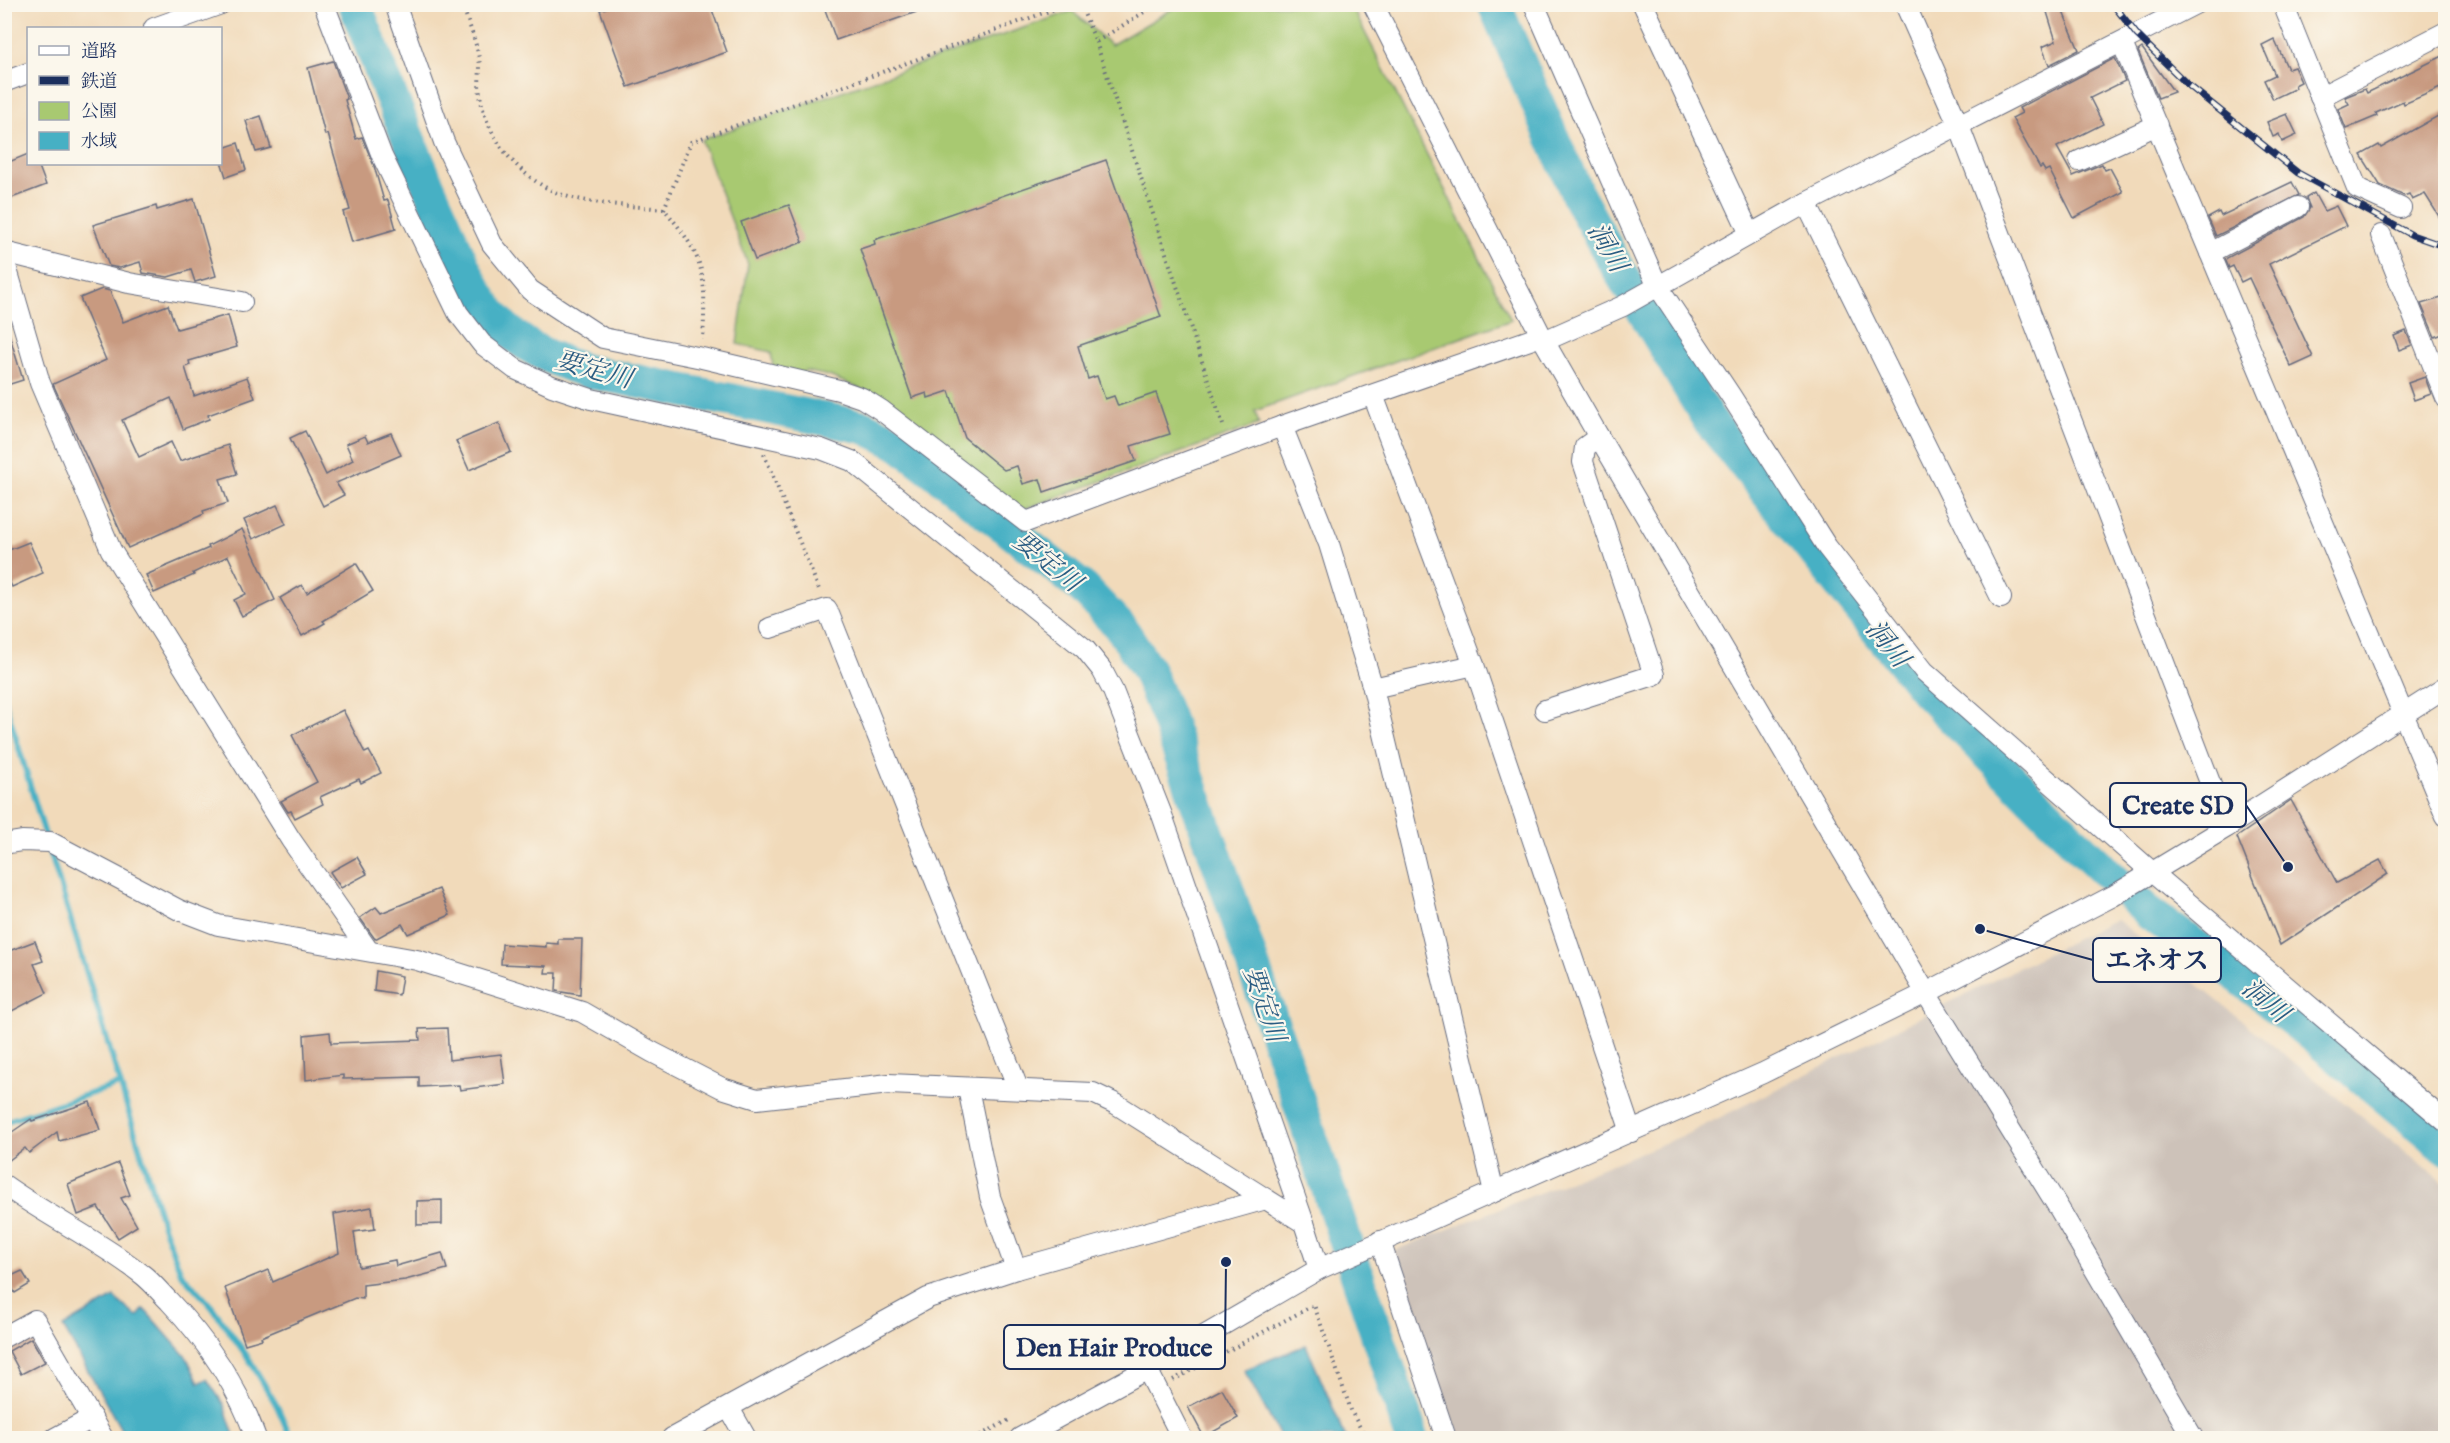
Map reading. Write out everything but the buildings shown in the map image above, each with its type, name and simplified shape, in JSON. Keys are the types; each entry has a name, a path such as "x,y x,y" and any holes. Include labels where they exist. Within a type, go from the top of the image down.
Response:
{"street":[{"path":"157,27 222,4"},
{"path":"324,4 382,156 458,313 482,344 515,369 562,390 591,399 821,448 852,461 1085,649 1102,670 1113,691 1162,815 1319,1269"},
{"path":"395,4 444,142 492,244 530,290 572,320 603,338 702,357 839,390 862,398 881,410 1026,522 1282,426 1543,338 1623,306 1806,203 2122,43 2194,4"},
{"path":"1373,4 1543,338 1599,437 1926,993 2060,1210 2193,1438"},
{"path":"1534,4 1653,288 1731,396 1827,547 1924,671 2153,873 2445,1122"},
{"path":"1643,4 1750,234"},
{"path":"1905,4 1959,126 2227,827"},
{"path":"2283,4 2356,188 2401,208"},
{"path":"2320,97 2445,32"},
{"path":"2122,43 2445,816"},
{"path":"4,82 27,73"},
{"path":"2079,161 2157,125"},
{"path":"1806,203 1931,461 2001,598"},
{"path":"2210,253 2298,207"},
{"path":"2381,235 2445,398"},
{"path":"4,252 129,283 242,302"},
{"path":"4,259 40,383 111,550 279,821 368,950"},
{"path":"1373,395 1474,665 1631,1132"},
{"path":"1282,426 1329,544 1373,688 1494,1192"},
{"path":"1545,710 1654,675 1582,462 1585,447 1599,437"},
{"path":"770,628 827,609 1018,1088"},
{"path":"1373,688 1474,665"},
{"path":"1020,1438 1147,1369 1319,1269 1763,1073 1926,993 2113,896 2227,827 2445,687"},
{"path":"13,843 50,842 179,910 218,924 417,960 582,1012 722,1088 757,1099 889,1084 1093,1093 1116,1104 1304,1223"},
{"path":"968,1088 990,1197 1016,1269"},
{"path":"4,1185 144,1275 193,1326 213,1354 232,1383 256,1438"},
{"path":"672,1438 928,1299 1016,1269 1266,1199"},
{"path":"1380,1241 1446,1438"},
{"path":"4,1337 35,1320 103,1438"},
{"path":"1147,1369 1177,1437"},
{"path":"729,1408 746,1438"},
{"path":"55,1438 92,1418"}],"path":[{"path":"462,4 476,47 480,66 480,94 490,127 506,153 521,169 546,187 572,198 664,209 688,239 699,260 704,281 702,357"},
{"path":"664,209 691,142 1068,4"},
{"path":"1080,4 1096,42 1230,445"},
{"path":"1096,42 1157,4"},
{"path":"756,435 827,609"},
{"path":"1157,1388 1314,1305 1352,1413 1366,1438"}],"shaded area":[{"path":"2116,919 2445,1184 2445,1438 1457,1438 1393,1251 1687,1134"}],"green space":[{"path":"1179,5 1351,5 1511,320 1255,411 1259,424 1019,511 875,395 829,376 805,371 802,375 773,367 771,352 737,344 748,264 701,140 1072,11 1111,45"}],"water":[{"path":"114,1297 137,1317 144,1309 187,1358 199,1383 207,1379 224,1405 235,1438 126,1438 63,1327"},
{"path":"1306,1345 1346,1438 1281,1438 1244,1370"}],"waterway":[{"name":"要定川","path":"355,4 408,139 466,271 487,308 505,329 549,357 586,371 864,427 899,444 1084,589 1122,629 1148,670 1167,717 1412,1438"},
{"name":"洞川","path":"1494,4 1579,198 1613,260 1708,419 1926,691 2082,849 2150,914 2229,969 2446,1148"},
{"path":"4,699 164,1229 181,1273 212,1307 249,1359 277,1406 291,1438"},
{"path":"4,1122 120,1084"}],"railway":[{"path":"2113,4 2137,35 2187,84 2298,173 2412,235 2446,247"}],"place":[{"name":"Create SD","path":"2288,867"},
{"name":"エネオス","path":"1980,929"},
{"name":"Den Hair Produce","path":"1226,1262"}]}
